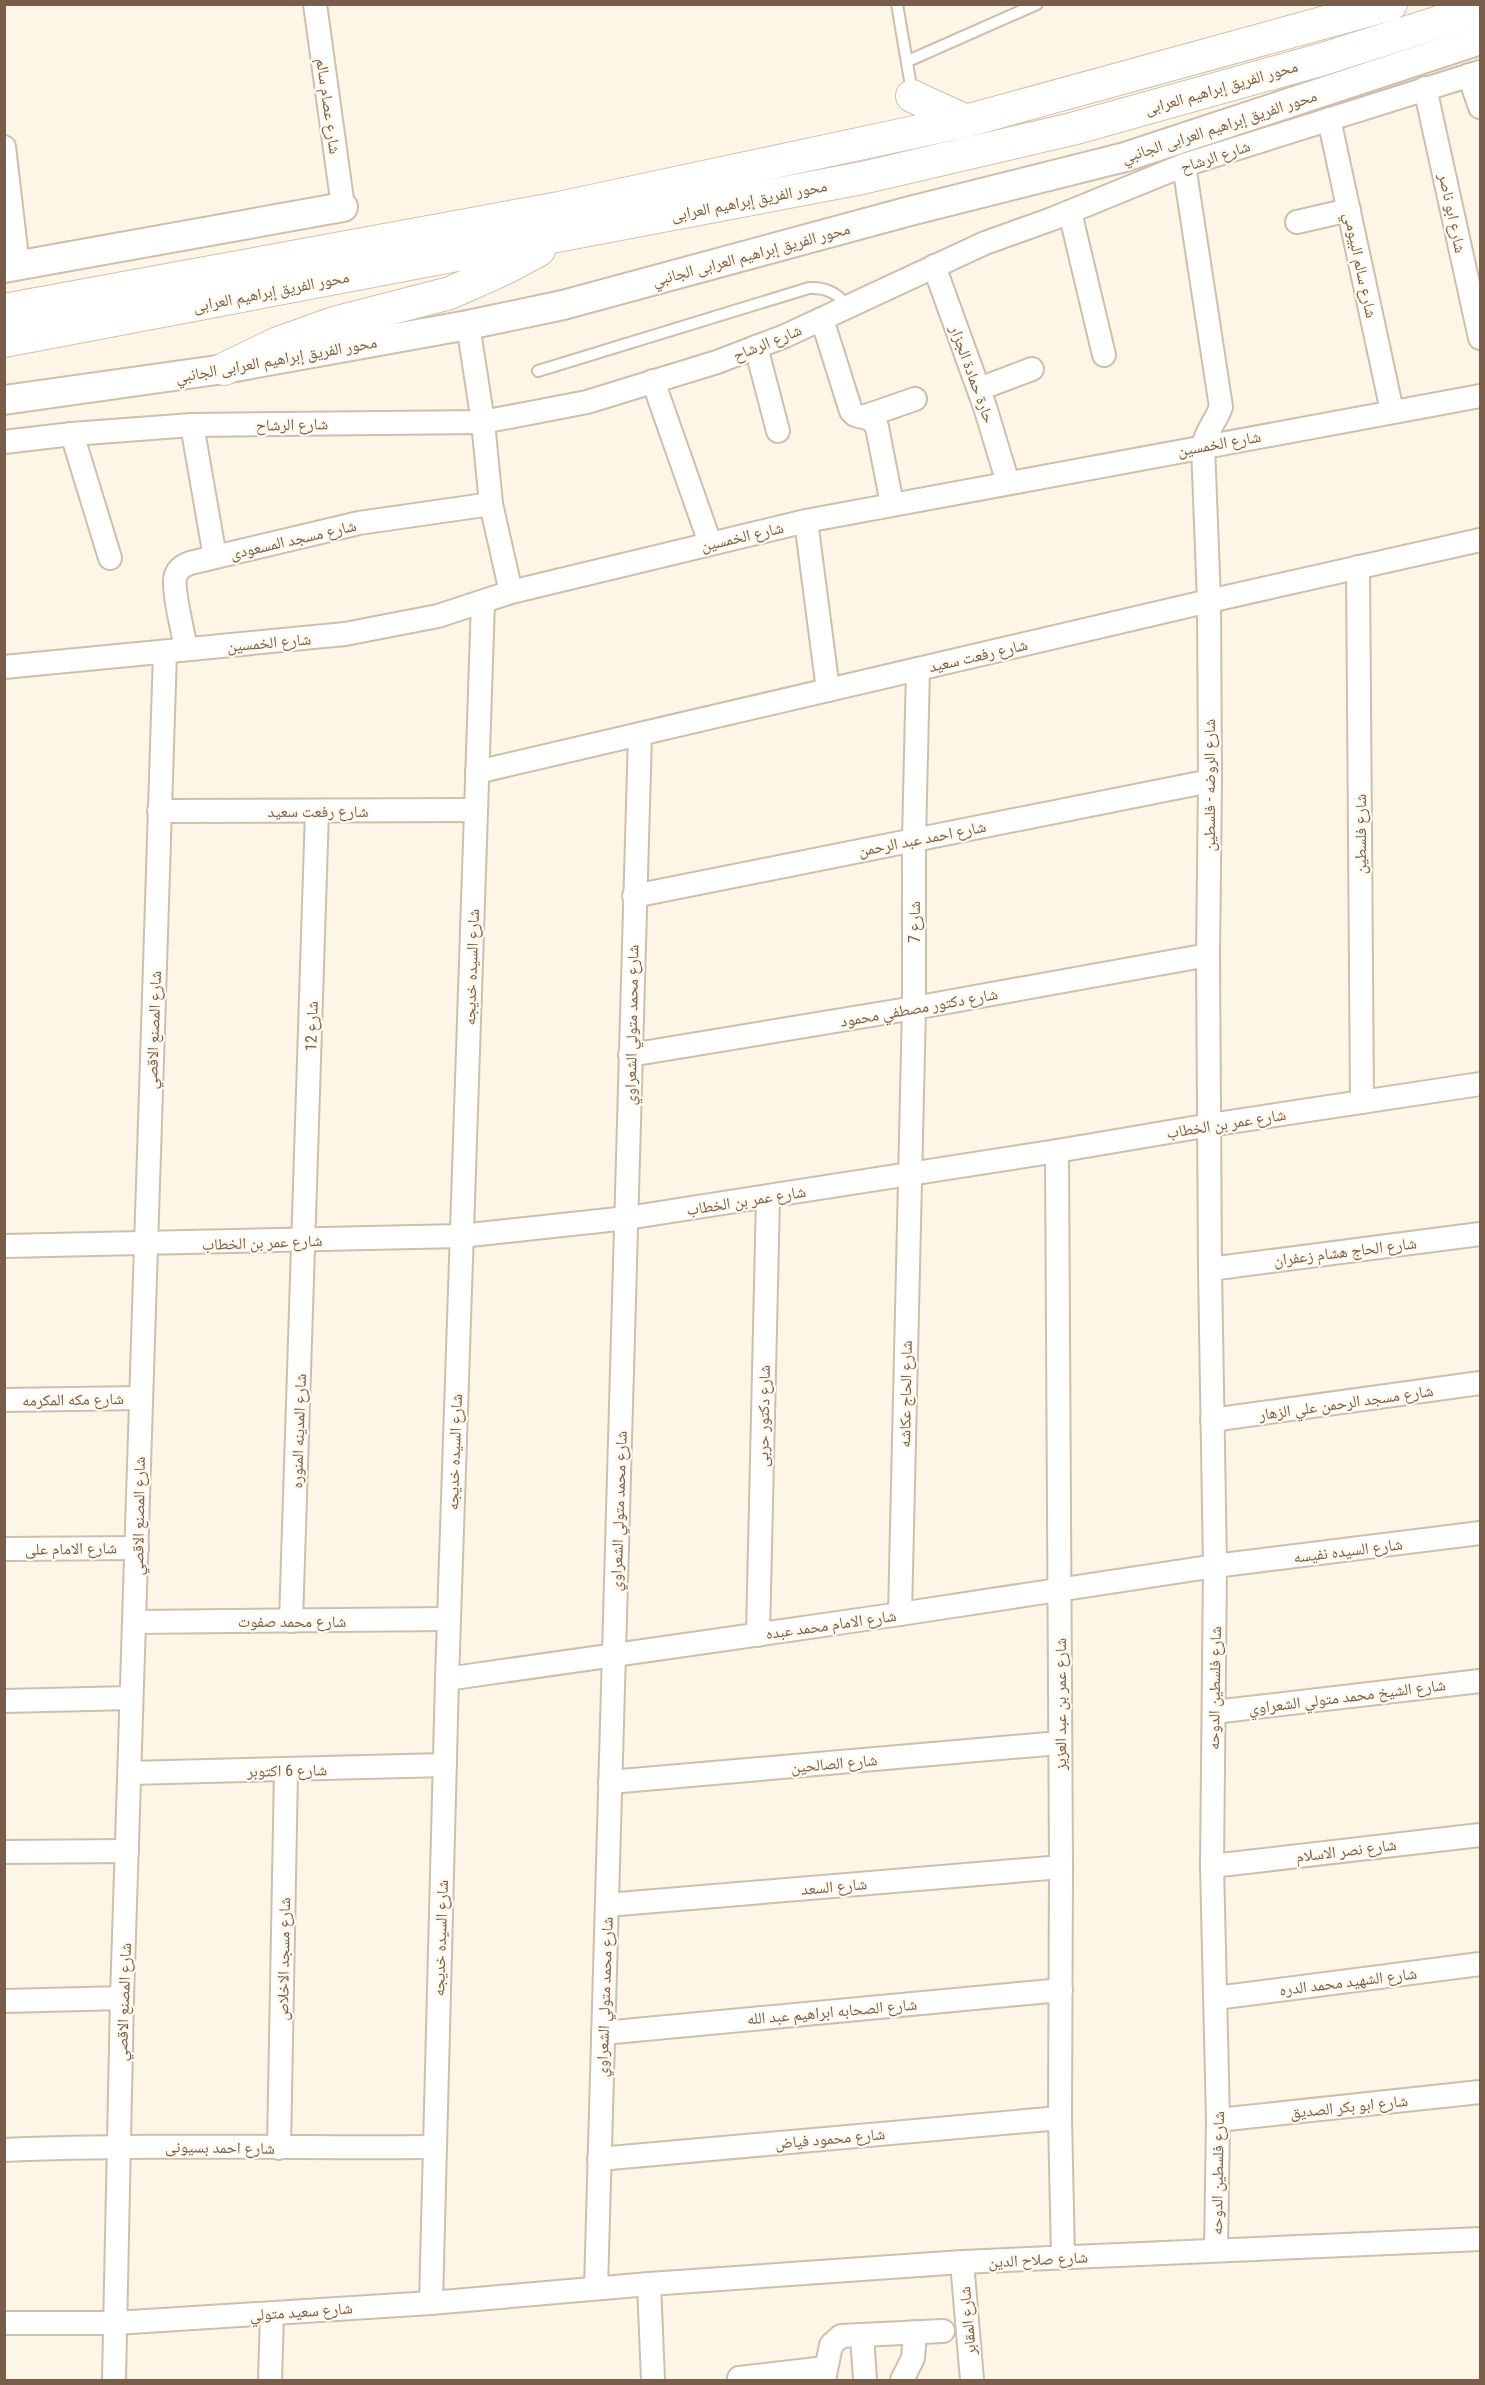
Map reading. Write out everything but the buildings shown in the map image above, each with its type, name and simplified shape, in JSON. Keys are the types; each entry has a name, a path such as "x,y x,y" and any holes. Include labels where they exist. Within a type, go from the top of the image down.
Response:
{"main road":[{"name":"محور الفريق إبراهيم العرابى","path":"4,310 559,208 966,122 1391,4"},
{"name":"محور الفريق إبراهيم العرابى","path":"4,341 862,178 1072,129 1334,55 1480,9"},
{"path":"912,96 966,122"},
{"path":"224,369 278,343 315,329 469,285 506,268 558,237"}],"street":[{"name":"شارع عصام سالم","path":"315,4 343,207"},
{"name":"محور الفريق إبراهيم العرابى الجانبي","path":"4,400 224,369 468,325 573,303 910,211 1125,157 1480,40"},
{"path":"1475,73 1480,107"},
{"name":"شارع الرشاح","path":"9,441 192,425 483,422 586,402 717,362 756,347 985,243 1070,212 1184,165 1475,73"},
{"name":"شارع ابو ناصر","path":"1425,88 1480,338"},
{"name":"شارع سالم البيومي","path":"1329,119 1392,411"},
{"path":"4,147 11,267 343,207"},
{"path":"1184,165 1221,407 1218,417 1205,435 1203,446"},
{"path":"1297,222 1349,210"},
{"path":"1070,212 1104,355"},
{"name":"حارة حمادة الجزار","path":"934,266 979,389 1008,483"},
{"path":"822,319 850,411 860,417 866,416 915,399"},
{"path":"468,325 483,422 491,504 511,592"},
{"path":"756,347 778,431"},
{"path":"979,389 1032,369"},
{"path":"653,381 710,543"},
{"name":"شارع الخمسين","path":"4,667 368,631 438,616 511,592 806,521 1480,396"},
{"path":"866,416 877,427 892,504"},
{"path":"192,425 215,557"},
{"path":"72,434 110,558"},
{"name":"شارع الروضه - فلسطين","path":"1203,446 1209,601 1210,1125"},
{"name":"شارع مسجد المسعودى","path":"176,651 175,577 180,568 215,557 359,523 491,504"},
{"path":"806,521 828,690"},
{"name":"شارع رفعت سعيد","path":"477,772 1480,540"},
{"name":"شارع فلسطين","path":"1358,567 1362,1102"},
{"name":"شارع السيده خديجه","path":"431,2303 447,1679 483,602"},
{"name":"شارع المصنع الاقصي","path":"114,2380 122,1998 159,811 176,651"},
{"name":"شارع 7","path":"910,1174 918,669"},
{"name":"شارع محمد متولي الشعراوي","path":"596,2288 640,734"},
{"name":"شارع احمد عبد الرحمن","path":"634,896 1210,781"},
{"name":"شارع رفعت سعيد","path":"159,811 476,810"},
{"name":"شارع 12","path":"305,1240 317,811"},
{"name":"شارع دكتور مصطفي محمود","path":"630,1055 914,1008 1208,955"},
{"name":"شارع عمر بن الخطاب","path":"4,1246 147,1245 461,1236 627,1218 1480,1084"},
{"name":"شارع فلسطين الدوحه","path":"1210,1125 1215,1566 1212,1866 1218,2120 1216,2250"},
{"name":"شارع عمر بن عبد العزيز","path":"1058,1151 1060,2118 1063,2257"},
{"name":"شارع الحاج عكاشه","path":"900,1614 910,1174"},
{"name":"شارع دكتور حربى","path":"758,1635 768,1197"},
{"name":"شارع الحاج هشام زعفران","path":"1210,1269 1480,1234"},
{"name":"شارع المدينه المنوره","path":"291,1621 305,1240"},
{"name":"شارع مسجد الرحمن علي الزهار","path":"1212,1420 1480,1383"},
{"name":"شارع مكه المكرمه","path":"4,1400 141,1398"},
{"name":"شارع السيده نفيسه","path":"1215,1566 1480,1533"},
{"name":"شارع الامام على","path":"4,1549 137,1548"},
{"name":"شارع الامام محمد عبده","path":"447,1679 1215,1566"},
{"name":"شارع محمد صفوت","path":"135,1622 449,1619"},
{"name":"شارع الشيخ محمد متولي الشعراوي","path":"1214,1712 1480,1681"},
{"path":"4,1701 131,1698"},
{"name":"شارع الصالحين","path":"610,1782 1059,1743"},
{"name":"شارع 6 اكتوبر","path":"130,1773 445,1765"},
{"name":"شارع مسجد الاخلاص","path":"279,2148 286,1770"},
{"name":"شارع نصر الاسلام","path":"1212,1866 1480,1835"},
{"path":"4,1852 127,1851"},
{"name":"شارع السعد","path":"607,1905 1061,1867"},
{"name":"شارع الشهيد محمد الدره","path":"1216,1998 1480,1964"},
{"name":"شارع الصحابه ابراهيم عبد الله","path":"603,2033 1061,1990"},
{"path":"4,2001 122,1998"},
{"name":"شارع ابو بكر الصديق","path":"1218,2120 1480,2092"},
{"name":"شارع محمود فياض","path":"599,2158 1060,2118"},
{"name":"شارع احمد بسيونى","path":"4,2150 119,2145 279,2148 435,2147"},
{"name":"شارع صلاح الدين","path":"596,2288 962,2262 1480,2239"},
{"name":"شارع المقابر","path":"962,2262 972,2380"},
{"path":"649,2284 653,2380"},
{"name":"شارع سعيد متولي","path":"4,2323 115,2323 431,2303 596,2288"},
{"path":"270,2380 272,2313"},
{"path":"739,2378 825,2374 831,2345 841,2336 943,2331"},
{"path":"902,2380 913,2358 915,2332"},
{"path":"862,2335 865,2380"}],"lane":[{"path":"897,4 912,96"},
{"path":"908,62 1037,4"},
{"path":"538,371 809,288 827,289 843,299 848,307"}]}
